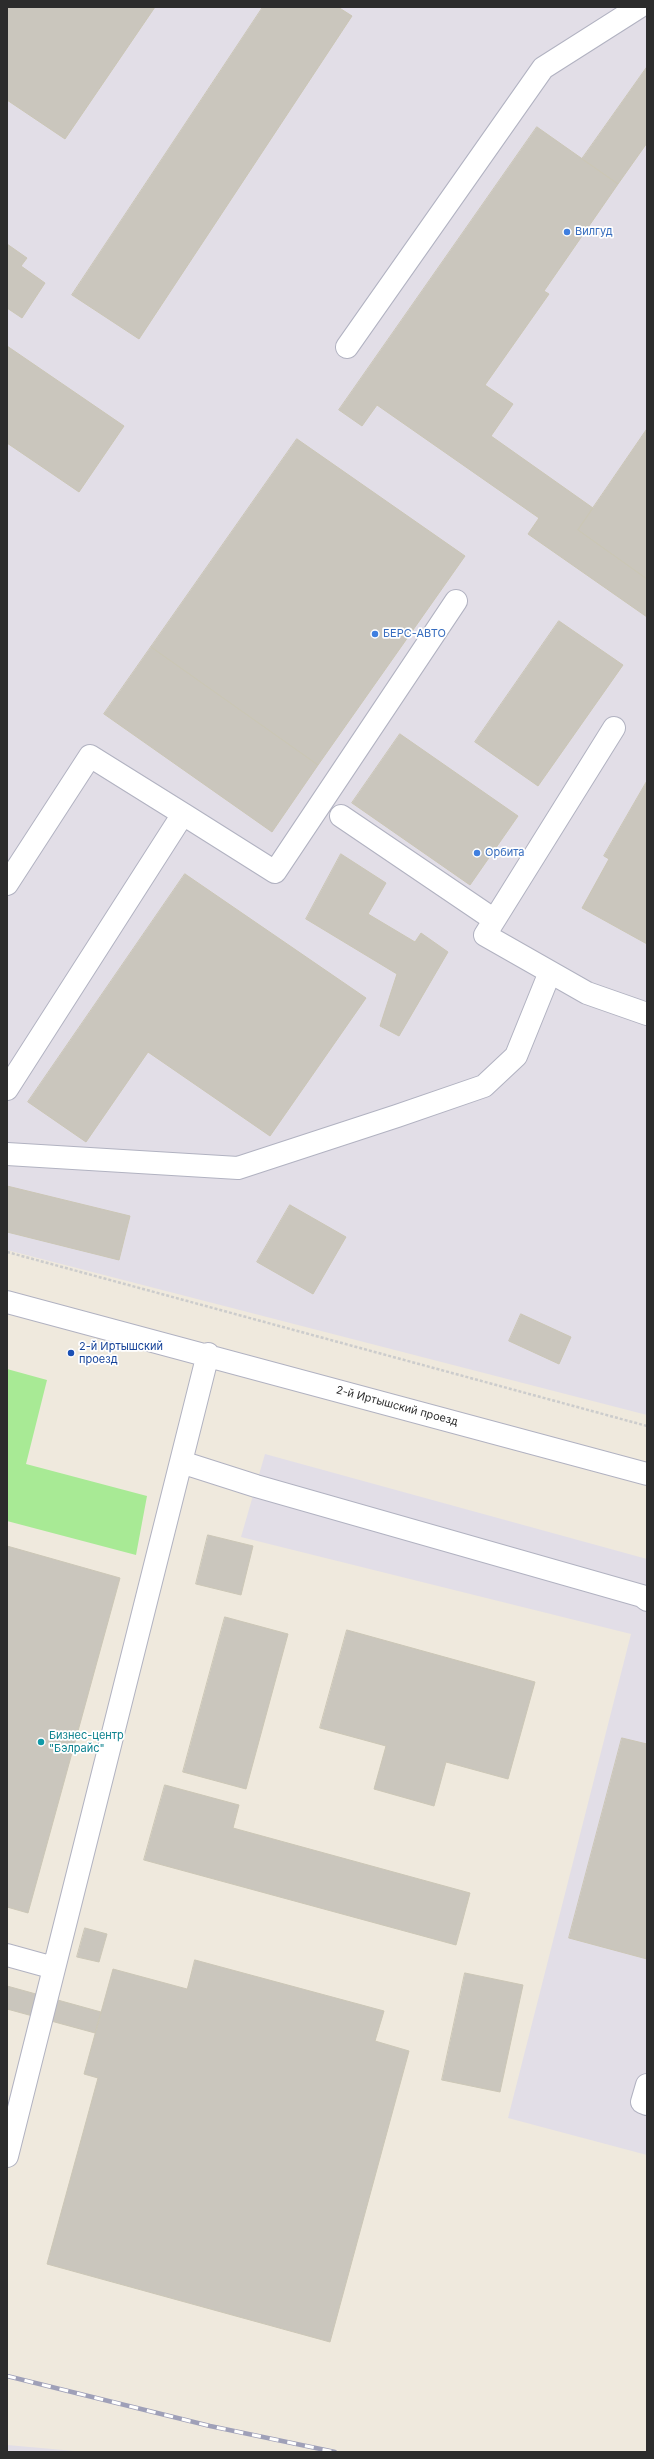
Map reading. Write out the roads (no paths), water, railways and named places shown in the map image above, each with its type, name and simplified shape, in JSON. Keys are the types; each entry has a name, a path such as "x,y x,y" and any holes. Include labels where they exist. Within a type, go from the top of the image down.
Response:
{"street":[{"path":"347,347 544,68 639,7"},
{"path":"7,884 90,756 275,872 456,601"},
{"path":"614,728 485,935 587,993 647,1014"},
{"path":"7,1089 183,814"},
{"path":"341,816 494,919"},
{"path":"7,1154 238,1168 397,1116 484,1086 516,1056 550,972"},
{"name":"2-й Иртышский проезд","path":"7,1302 208,1354 647,1474"},
{"path":"7,2156 208,1354"},
{"path":"181,1462 256,1486 642,1596 647,1600"},
{"path":"7,1955 54,1968"},
{"path":"647,2085 642,2102 647,2104"}],"railway":[{"path":"7,2376 210,2426 335,2452"}],"place":[{"name":"Вилгуд","path":"567,232"},
{"name":"БЕРС-АВТО","path":"375,634"},
{"name":"Орбита","path":"477,853"},
{"name":"2-й Иртышский проезд","path":"71,1353"},
{"name":"Бизнес-центр \"Бэлрайс\"","path":"41,1742"}]}
